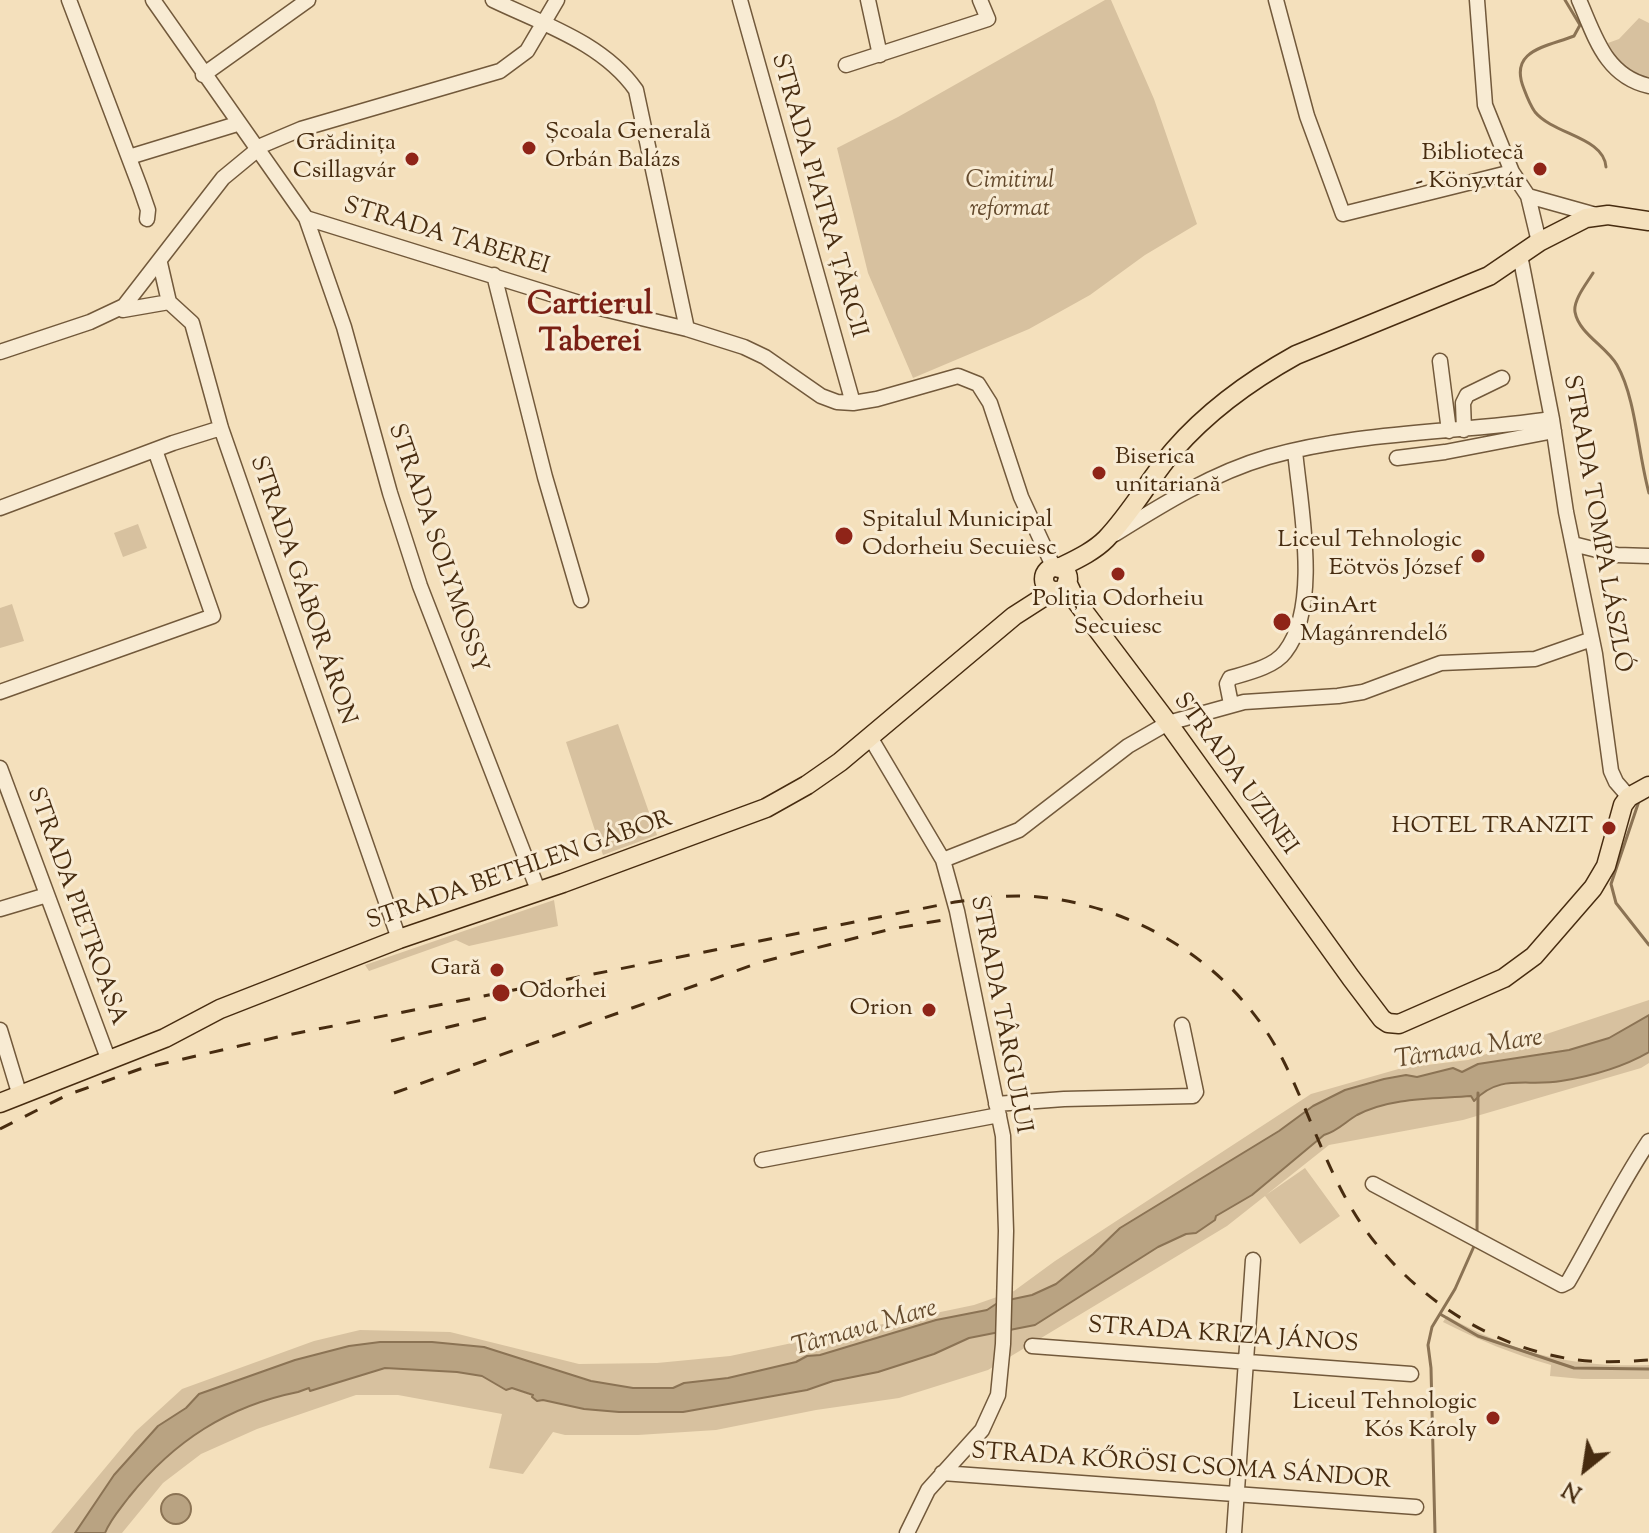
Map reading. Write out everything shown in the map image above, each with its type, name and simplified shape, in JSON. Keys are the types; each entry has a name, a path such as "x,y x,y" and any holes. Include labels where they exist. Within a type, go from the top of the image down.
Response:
{"main road":[{"path":"1105,540 1173,451 1194,429 1223,403 1276,366 1489,276 1539,242 1586,218 1596,215 1649,221"},
{"name":"STRADA BETHLEN GÁBOR","path":"0,1103 165,1038 220,1009 399,939 756,813 807,785 870,737 1105,540"},
{"name":"STRADA UZINEI","path":"1055,579 1076,601 1168,723 1351,978"},
{"name":"STRADA TOMPA LÁSZLÓ","path":"1351,978 1382,1019 1394,1024 1521,968 1593,888 1606,866 1619,814 1639,791"}],"street":[{"path":"69,0 148,210 147,219"},
{"name":"STRADA TABEREI","path":"153,0 237,124 306,218 583,304 687,329 754,351 821,396 837,402 877,399 950,377 964,377 978,384 990,403 1021,497 1042,541 1055,579"},
{"path":"203,75 308,0"},
{"path":"493,0 609,58 636,90 687,329"},
{"path":"116,312 131,299 160,263 223,178 256,150 301,129 500,71 527,51 557,0"},
{"name":"STRADA PIATRA ȚĂRCII","path":"740,0 853,403"},
{"path":"868,0 880,55"},
{"path":"846,65 988,19 980,0"},
{"path":"1276,0 1307,116 1343,214 1512,172"},
{"path":"1477,0 1485,105 1512,172 1528,196 1539,242"},
{"path":"1579,0 1605,58 1630,79 1649,86"},
{"path":"129,157 237,124"},
{"path":"1528,196 1596,215"},
{"name":"STRADA SOLYMOSSY","path":"306,218 344,327 390,493 420,586 538,890"},
{"name":"STRADA TOMPA LÁSZLÓ","path":"1520,255 1592,639 1611,771 1616,782 1639,791"},
{"name":"STRADA GÁBOR ÁRON","path":"160,263 169,302 192,323 221,428 399,939"},
{"path":"494,275 545,477 581,600"},
{"path":"0,352 116,312 169,302"},
{"path":"1440,361 1456,430"},
{"path":"1456,430 1467,395 1502,378"},
{"path":"1105,540 1158,507 1234,469 1295,451 1374,436 1553,425"},
{"path":"1397,458 1485,445 1553,425"},
{"path":"0,508 221,428"},
{"path":"0,692 213,616 155,450"},
{"path":"1231,704 1227,684 1230,678 1256,670 1284,654 1301,618 1304,551 1295,451"},
{"path":"1146,488 1158,507"},
{"path":"1573,544 1617,555 1649,556"},
{"path":"943,860 1019,830 1128,746 1168,723 1231,704 1363,692 1431,665 1528,661 1592,639"},
{"name":"STRADA TÂRGULUI","path":"870,737 943,860 957,911 1003,1136 1001,1380 990,1416 977,1437 942,1473 917,1508 907,1533"},
{"name":"STRADA PIETROASA","path":"0,768 109,1061"},
{"path":"0,909 47,895"},
{"path":"762,1160 1064,1099 1193,1096 1196,1092 1182,1025"},
{"path":"0,1030 20,1096"},
{"path":"1373,1184 1562,1285 1649,1141"},
{"path":"1234,1533 1253,1260"},
{"name":"STRADA KRIZA JÁNOS","path":"1032,1346 1411,1374"},
{"name":"STRADA KŐRÖSI CSOMA SÁNDOR","path":"942,1473 1416,1507"}],"green space":[{"name":"Cimitirul reformat","path":"1105,0 1111,0 1154,99 1197,224 1145,255 1090,295 1029,329 913,378 868,273 837,148"},
{"path":"1639,18 1649,23 1649,80 1624,66 1608,43 1619,39"},
{"path":"138,524 147,548 123,557 114,533"},
{"path":"12,604 24,641 0,648 0,608"},
{"path":"618,724 657,835 603,855 566,742"},
{"path":"554,900 558,926 469,946 456,940 369,971 365,965"},
{"path":"1649,1000 1649,1015 1609,1038 1569,1050 1479,1064 1462,1072 1417,1077 1406,1075 1313,1106 1279,1131 1120,1228 1056,1284 1032,1295 999,1302 987,1310 936,1320 820,1355 807,1356 796,1362 728,1378 684,1383 673,1388 633,1388 591,1381 484,1347 432,1342 349,1346 295,1360 199,1395 186,1408 158,1426 114,1475 75,1533 51,1533 135,1432 182,1389 314,1341 360,1330 450,1332 579,1364 657,1363 730,1356 974,1305 1014,1291 1311,1094 1402,1068 1468,1060"},
{"path":"1649,1052 1649,1063 1641,1068 1463,1120 1329,1145 1266,1195 1305,1168 1340,1216 1300,1244 1265,1196 1227,1226 988,1370 899,1398 816,1410 716,1430 638,1435 565,1435 553,1432 523,1474 489,1468 502,1414 398,1395 356,1395 257,1429 201,1454 163,1483 122,1533 105,1533 108,1524 142,1481 174,1449 190,1436 226,1416 264,1399 385,1368 482,1376 506,1390 512,1388 543,1400 584,1409 833,1381 878,1372 934,1354 969,1338 1035,1325 1158,1247 1186,1234 1196,1233 1214,1221 1216,1216 1252,1195 1325,1135 1370,1109 1428,1099 1471,1096 1474,1101 1484,1092 1504,1084 1561,1081 1584,1076"},
{"path":"1447,1316 1495,1340 1544,1356 1595,1364 1649,1365 1649,1379 1550,1376 1551,1365 1456,1329 1443,1322"}],"shaded area":[{"path":"1649,1015 1649,1052 1595,1074 1561,1081 1504,1084 1484,1092 1474,1101 1471,1096 1413,1100 1384,1105 1357,1115 1324,1135 1252,1195 1216,1216 1215,1220 1196,1233 1186,1234 1158,1247 1035,1325 969,1338 934,1354 878,1372 807,1390 683,1412 584,1409 537,1401 533,1395 512,1388 506,1390 482,1376 385,1368 310,1391 309,1388 272,1398 226,1417 184,1443 146,1477 112,1519 105,1533 75,1533 114,1475 158,1426 186,1408 199,1394 295,1360 349,1346 380,1342 432,1342 484,1347 591,1381 633,1388 673,1388 684,1383 728,1378 796,1362 807,1356 820,1355 936,1320 987,1310 999,1302 1032,1295 1056,1284 1120,1228 1279,1131 1313,1106 1345,1090 1406,1075 1417,1077 1453,1068 1462,1072 1478,1064 1569,1050 1609,1038"},
{"path":"176,1494 187,1498 191,1509 187,1520 176,1524 165,1520 161,1509 165,1498"}],"waterway":[{"path":"1565,0 1580,25 1574,36 1532,52 1525,58 1520,76 1535,112 1543,120 1588,142 1603,157 1606,167"},
{"path":"1593,273 1578,297 1575,312 1582,327 1612,358 1623,378 1633,410 1649,493"},
{"path":"1639,801 1611,884 1616,903 1649,945"},
{"path":"1477,1233 1478,1093"},
{"path":"1435,1533 1428,1345 1432,1327 1455,1289 1475,1244"},
{"path":"1440,1314 1478,1336 1574,1368 1649,1369"}],"railway":[{"path":"0,1129 67,1095 140,1069 278,1037 955,902 1008,896 1039,897 1077,903 1150,929 1183,948 1241,998 1284,1062 1329,1166 1350,1206 1381,1250 1427,1294 1481,1329 1540,1352 1590,1361 1649,1360"},
{"path":"394,1093 761,962 891,929 949,919"},
{"path":"391,1041 486,1018"}],"place":[{"name":"Școala Generală Orbán Balázs","path":"529,148"},
{"name":"Grădinița Csillagvár","path":"412,159"},
{"name":"Bibliotecă - Könyvtár","path":"1540,169"},
{"name":"Biserica unitariană","path":"1099,473"},
{"name":"Spitalul Municipal Odorheiu Secuiesc","path":"844,536"},
{"name":"Liceul Tehnologic Eötvös József","path":"1478,556"},
{"name":"Poliția Odorheiu Secuiesc","path":"1118,574"},
{"name":"GinArt Magánrendelő","path":"1282,622"},
{"name":"HOTEL TRANZIT","path":"1609,828"},
{"name":"Gară","path":"497,970"},
{"name":"Odorhei","path":"501,993"},
{"name":"Orion","path":"929,1010"},
{"name":"Liceul Tehnologic Kós Károly","path":"1493,1418"}],"district":[{"name":"Cartierul Taberei","path":"590,326"}],"water label":[{"name":"Târnava Mare","path":"1469,1051"},
{"name":"Târnava Mare","path":"865,1330"}]}
